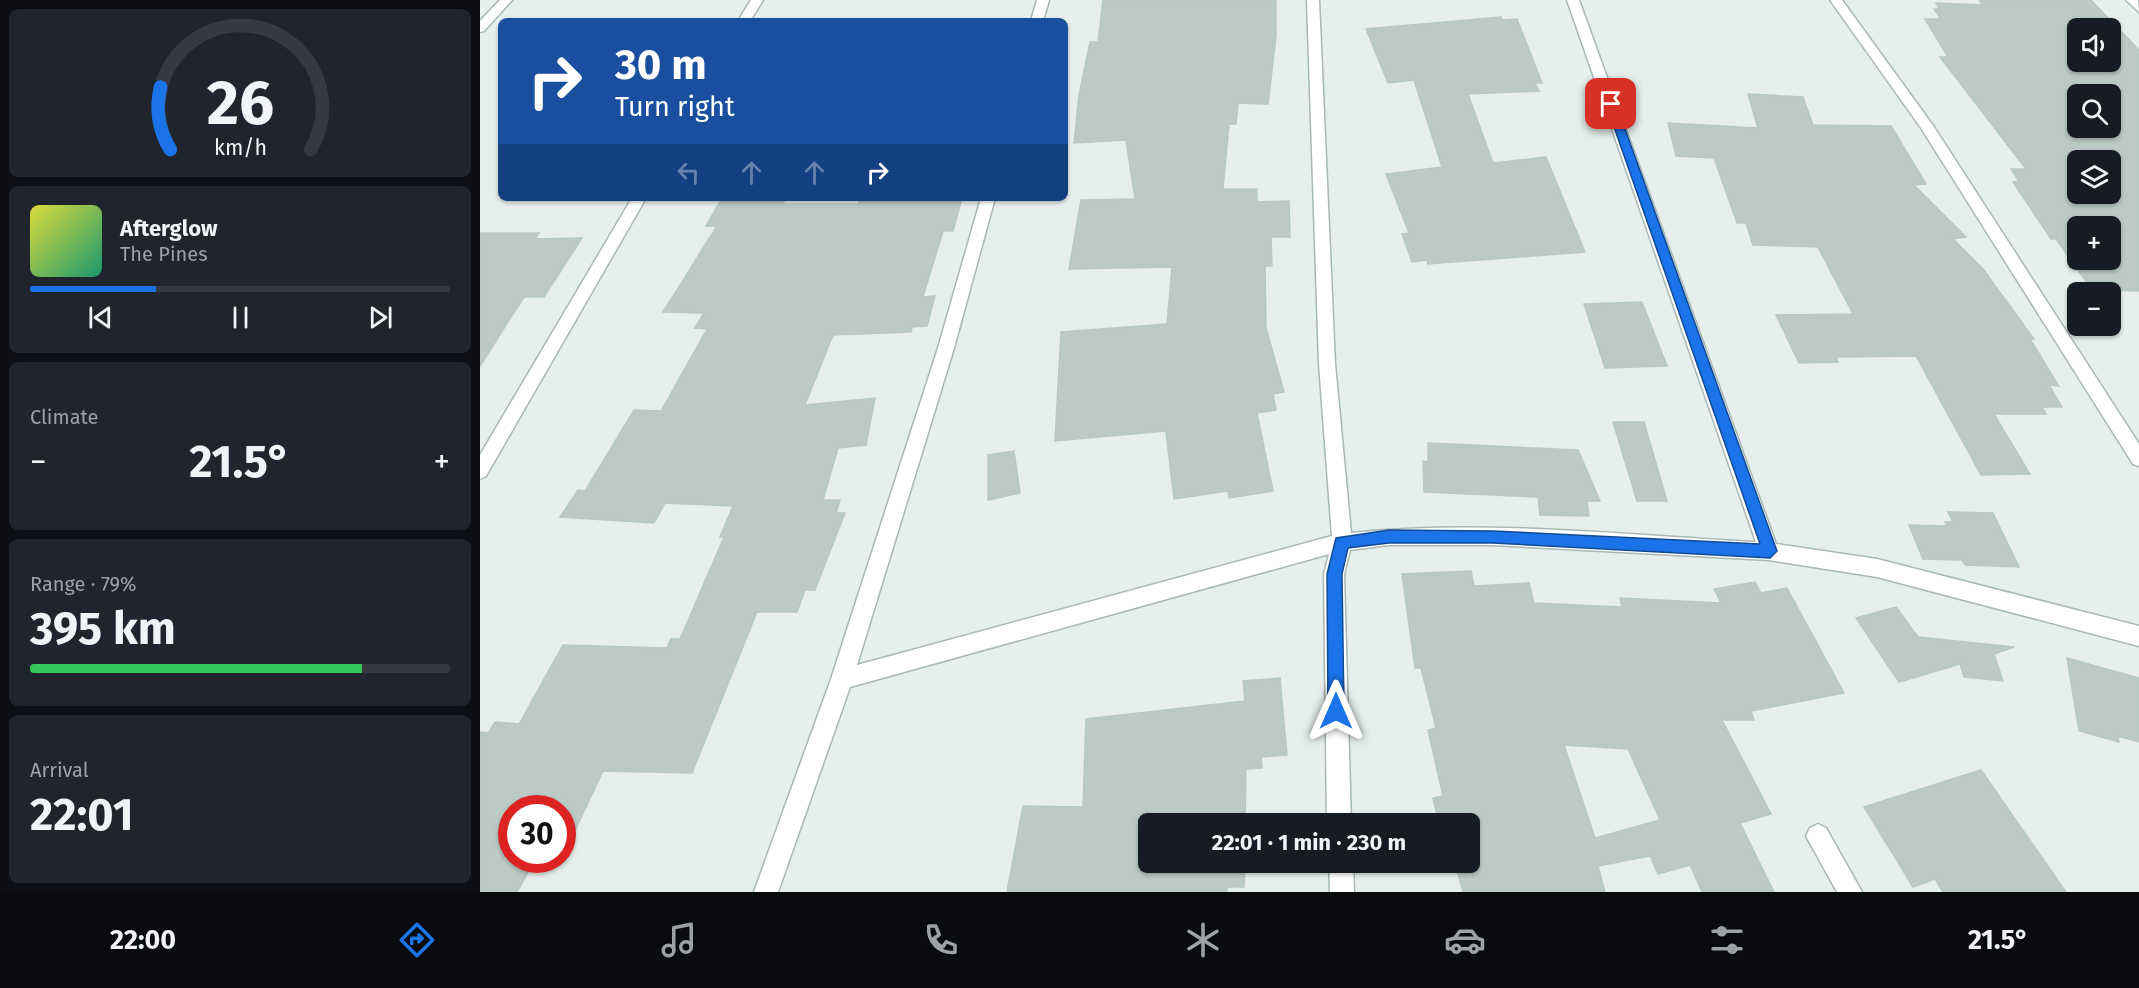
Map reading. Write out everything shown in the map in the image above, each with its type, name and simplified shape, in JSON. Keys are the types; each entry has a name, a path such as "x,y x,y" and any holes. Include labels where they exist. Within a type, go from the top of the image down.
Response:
{"street":[{"path":"480,28 506,0"},
{"path":"746,18 757,0"},
{"path":"1038,18 1043,0"},
{"path":"1313,0 1327,364 1336,446 1342,542 1334,574 1339,813"},
{"path":"1573,0 1770,551"},
{"path":"1836,0 1869,51 1927,127 2139,459"},
{"path":"2132,0 2139,8"},
{"path":"480,471 637,201"},
{"path":"766,892 842,679 946,348 987,201"},
{"path":"842,679 1342,542 1389,537 1493,537 1770,551 1877,568 2139,636"},
{"path":"1818,836 1850,892"},
{"path":"1341,873 1342,892"}],"building":[{"path":"1103,0 1276,0 1276,36 1268,104 1238,103 1236,124 1229,124 1223,189 1257,189 1257,202 1289,201 1290,237 1271,237 1272,266 1265,266 1266,328 1284,392 1273,394 1276,410 1257,413 1273,491 1229,498 1228,491 1174,499 1166,431 1055,441 1061,332 1167,324 1172,267 1069,269 1081,200 1135,199 1126,140 1074,143 1079,95 1090,42 1098,42"},
{"path":"1979,0 2091,0 2108,18 2067,18 2067,72 2121,72 2121,31 2139,50 2139,291 2121,291 2121,282 2086,282 2078,270 2121,270 2121,216 2067,216 2067,255 2056,239 2051,239 2013,182 2019,181 2011,169 2026,169 1940,57 1948,57 1925,19 1941,19 1934,9 1939,9 1936,3 1983,5"},
{"path":"1501,17 1502,20 1517,19 1542,83 1535,83 1539,91 1468,94 1493,163 1546,157 1585,252 1428,264 1427,260 1412,262 1402,234 1409,233 1386,174 1442,167 1414,80 1388,83 1366,29"},
{"path":"1748,94 1803,97 1813,125 1891,126 1926,184 1914,185 1966,237 1953,239 1983,269 2034,339 2030,339 2059,386 2049,385 2062,407 2042,407 2046,414 1994,414 2030,474 1981,475 1916,356 1836,357 1838,362 1799,363 1776,315 1853,314 1818,247 1753,245 1746,223 1737,223 1714,158 1676,156 1668,123 1758,128"},
{"path":"720,201 858,204 859,201 961,201 953,231 943,231 923,297 935,296 927,326 912,327 911,332 833,335 805,405 875,398 866,445 838,448 823,500 840,500 836,513 845,513 815,590 805,590 797,612 757,612 692,773 603,771 576,828 576,795 498,795 498,873 528,873 517,892 480,892 480,732 488,733 495,722 519,724 563,645 667,648 671,639 680,639 724,537 720,537 733,506 665,503 654,523 560,517 578,490 585,491 634,410 661,411 707,329 695,328 704,313 663,312 717,226 706,226"},
{"path":"480,233 539,233 535,239 582,238 544,297 524,297 480,366"},
{"path":"1642,302 1667,366 1605,368 1584,304"},
{"path":"1613,422 1644,422 1667,501 1637,501"},
{"path":"1428,443 1578,450 1600,501 1587,501 1589,516 1540,515 1538,497 1424,492 1423,461 1428,462"},
{"path":"1014,451 1020,493 988,500 988,455"},
{"path":"1948,512 1993,513 2019,567 1965,565 1962,560 1923,559 1909,525 1947,526 1945,522 1953,522"},
{"path":"1471,571 1474,586 1529,583 1534,603 1622,607 1620,598 1721,603 1714,589 1755,582 1761,593 1787,588 1844,693 1751,711 1754,720 1722,720 1771,814 1740,823 1774,892 1702,892 1690,865 1658,874 1650,856 1598,866 1605,892 1463,892 1458,873 1480,873 1480,813 1436,813 1433,798 1443,796 1428,730 1436,728 1421,668 1415,668 1402,574","holes":["1564,745 1628,749 1660,820 1595,838"]},
{"path":"1896,607 1918,637 2014,647 1994,654 2003,681 1964,677 1960,664 1899,682 1856,618"},
{"path":"2067,658 2139,678 2139,742 2118,736 2119,742 2079,731"},
{"path":"1280,678 1287,755 1261,757 1262,768 1246,769 1245,813 1138,813 1138,873 1245,873 1244,887 1227,887 1227,892 1007,892 1023,806 1083,807 1086,719 1245,701 1243,681"},
{"path":"1981,770 2066,892 1943,892 1935,879 1913,887 1864,807"}],"route":[{"path":"1336,711 1334,574 1342,542 1389,537 1493,537 1770,551 1611,104"}]}
